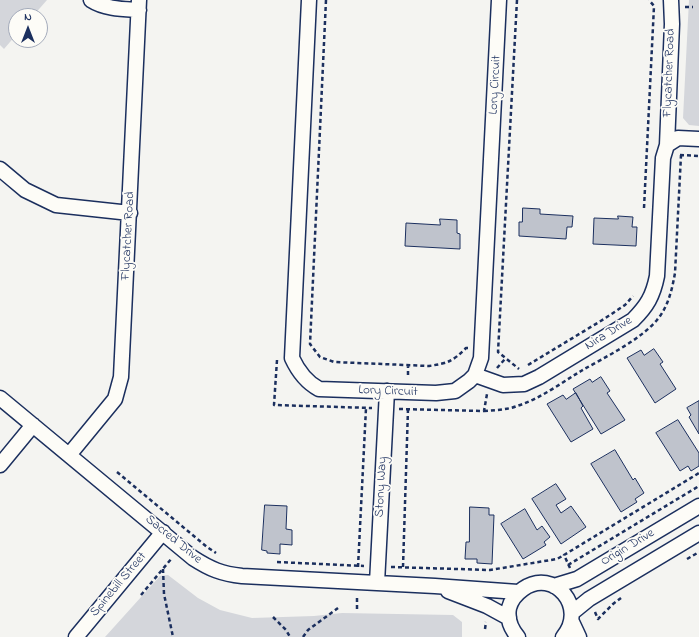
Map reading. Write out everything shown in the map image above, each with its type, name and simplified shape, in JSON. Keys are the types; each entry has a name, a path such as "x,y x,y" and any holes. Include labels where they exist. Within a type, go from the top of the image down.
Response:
{"street":[{"path":"91,0 98,4 118,9 139,5"},
{"name":"Lory Circuit","path":"309,0 292,358 304,378 311,385 319,389 436,393 455,391 469,381 475,374 481,358 499,0"},
{"name":"Flycatcher Road","path":"667,145 672,24 671,0"},
{"name":"Flycatcher Road","path":"69,455 115,399 122,377 139,5"},
{"path":"667,145 678,138 699,139"},
{"name":"Nira Drive","path":"475,374 503,385 524,384 633,320 644,309 654,293 657,276 663,158 667,145"},
{"path":"0,169 25,190 56,205 130,213"},
{"name":"Stony Way","path":"377,583 387,391"},
{"name":"Sacred Drive","path":"0,398 181,548 209,568 225,574 518,592"},
{"path":"0,465 33,425"},
{"name":"Origin Drive","path":"518,592 535,584 545,583 554,586 577,578 699,506"},
{"name":"Spinebill Street","path":"76,637 163,532"},
{"name":"Origin Drive","path":"563,637 568,632 572,617 589,599 699,533"},
{"name":"Sacred Drive","path":"435,586 487,606 509,618"},
{"path":"554,586 567,597 571,604 572,617 579,637"},
{"path":"515,636 509,618 510,604 518,592"}],"path":[{"path":"326,0 310,344 320,357 334,362 429,366 443,364 455,359 466,348 498,352 520,370 604,319 625,305 635,294"},
{"path":"498,352 517,0"},
{"path":"644,208 654,6 649,0"},
{"path":"274,405 386,409"},
{"path":"357,609 366,408"},
{"path":"403,567 408,409"},
{"path":"117,472 217,554"},
{"path":"568,565 699,486"},
{"path":"142,595 191,534"},
{"path":"275,562 490,570 557,559 564,555"},
{"path":"163,568 164,594 173,637"},
{"path":"303,637 308,630 338,608"},
{"path":"273,617 286,630 290,637"}],"shaded area":[{"path":"0,0 47,0 40,8 8,8 8,44 4,49 0,45"},
{"path":"689,0 699,0 699,126 689,125 683,118"},
{"path":"168,575 198,598 220,610 252,618 314,616 342,613 453,615 462,622 462,637 105,637 160,576"}],"building":[{"path":"523,208 540,209 540,214 573,216 572,227 567,227 566,239 519,236 519,222 522,222"},
{"path":"618,216 633,217 632,227 637,227 636,246 593,244 594,218 618,219"},
{"path":"440,219 457,220 457,233 460,234 460,249 405,246 406,223 440,225"},
{"path":"654,349 663,362 660,364 676,389 655,403 627,358 641,350 644,355"},
{"path":"601,377 610,391 607,393 625,420 601,434 573,389 590,379 592,382"},
{"path":"576,393 583,406 581,408 593,429 571,442 547,404 563,395 566,399"},
{"path":"699,401 699,434 689,417 691,415 687,408"},
{"path":"678,420 699,453 699,466 691,471 688,466 680,471 656,433"},
{"path":"615,450 633,480 635,478 644,493 635,499 637,502 621,512 591,464"},
{"path":"556,484 566,499 556,505 561,513 571,506 586,527 561,544 532,499"},
{"path":"265,505 287,506 286,529 292,530 292,545 280,544 280,554 267,553 267,551 262,550"},
{"path":"470,507 489,508 489,515 494,515 492,564 477,563 477,559 465,559 466,542 469,542"},
{"path":"525,509 537,530 542,526 550,537 544,542 546,545 523,559 501,524"}]}
